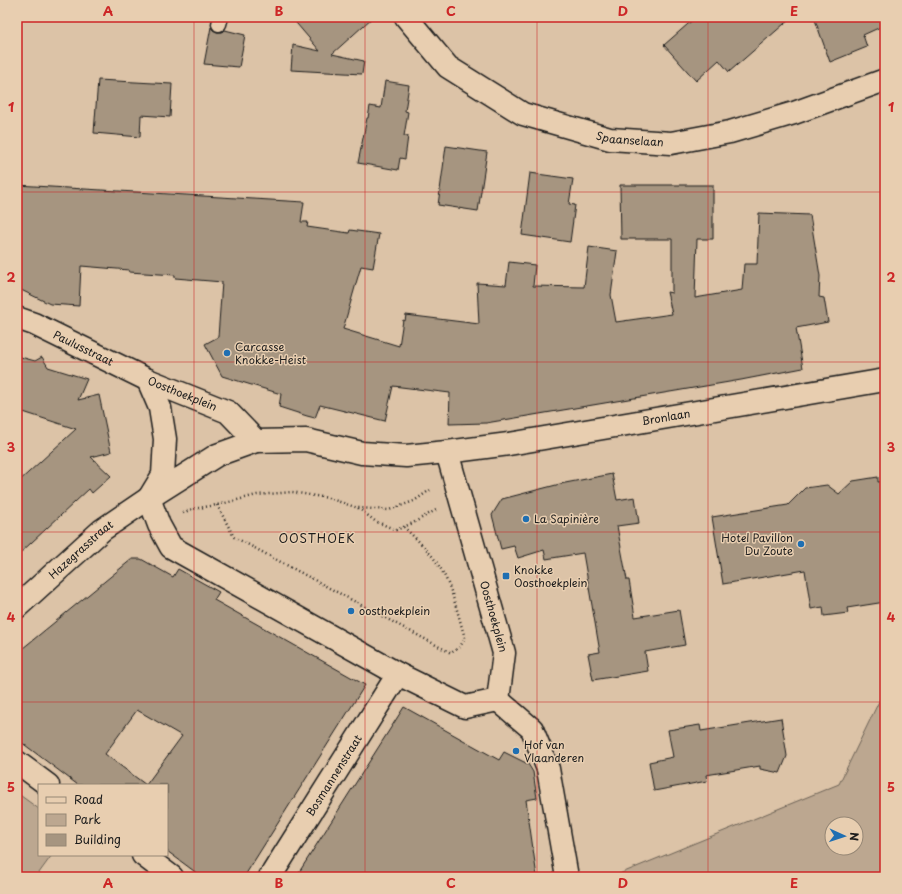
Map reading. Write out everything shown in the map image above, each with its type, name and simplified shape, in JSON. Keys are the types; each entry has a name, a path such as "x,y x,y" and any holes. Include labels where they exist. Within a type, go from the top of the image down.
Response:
{"street":[{"name":"Spaanselaan","path":"406,17 448,67 523,114 610,139 671,143 730,132 794,113 885,80"},
{"name":"Paulusstraat","path":"17,318 34,324 148,380"},
{"name":"Oosthoekplein","path":"148,380 228,412 256,441"},
{"name":"Oosthoekplein","path":"148,380 160,408 165,439 163,475 149,498"},
{"name":"Bronlaan","path":"447,452 509,444 885,380"},
{"path":"447,452 406,456 362,453 306,440 256,441 217,455 149,498 159,525 171,547 398,674 465,707 498,700 532,729 548,769 567,877"},
{"name":"Oosthoekplein","path":"447,452 504,653 498,700"},
{"name":"Hazegrasstraat","path":"17,607 102,530 149,498"},
{"name":"Bosmannenstraat","path":"270,877 398,674"},
{"path":"17,762 47,784"},
{"path":"144,856 172,877"}],"path":[{"path":"159,525 192,509 217,505 257,495 292,492 328,498 358,508 375,521 396,530 460,499"},
{"path":"217,505 234,536 451,653 460,647 465,638 449,585 439,566 426,549 404,527"}],"green space":[{"path":"884,691 885,692 885,877 612,877 839,784"},
{"path":"17,793 38,808 38,856 51,856 36,877 17,877"}],"building":[{"path":"291,17 373,17 332,54 364,61 362,74 291,70 293,45 320,51"},
{"path":"696,17 792,17 729,72 719,60 696,81 664,45"},
{"path":"814,17 885,17 885,25 863,35 867,47 830,62"},
{"path":"211,27 217,32 225,30 245,35 239,67 204,64"},
{"path":"98,80 172,84 170,117 141,115 140,137 94,133"},
{"path":"385,81 409,85 405,111 408,112 404,136 408,136 405,159 400,158 398,170 358,163 370,106 381,108"},
{"path":"446,146 487,152 478,211 438,205"},
{"path":"530,173 573,179 569,204 575,205 570,242 522,235"},
{"path":"17,185 304,202 301,222 308,222 307,227 349,233 350,230 379,234 373,268 361,266 343,329 399,346 403,320 405,321 406,315 479,324 477,283 506,285 509,262 535,265 533,286 584,287 589,247 617,251 611,295 616,322 672,314 667,292 672,293 672,239 621,239 620,185 713,185 713,239 697,239 695,298 742,290 744,264 757,264 759,213 810,215 820,276 819,297 824,298 828,322 796,328 803,368 741,380 486,423 449,424 450,393 393,386 385,421 320,405 315,418 279,407 281,394 222,376 205,344 218,337 222,282 175,278 175,275 129,272 129,270 81,266 79,306 50,304 17,288"},
{"path":"17,356 35,361 42,357 48,367 87,379 78,400 99,395 111,452 91,457 111,476 92,493 89,489 17,556 17,483 76,429 17,410"},
{"path":"612,474 617,500 635,497 639,523 617,526 627,580 629,580 635,617 679,610 685,645 645,652 648,671 593,680 588,654 600,652 583,553 546,559 544,550 518,558 514,546 501,549 492,515 502,499 560,484"},
{"name":"Hotel Pavillon Du Zoute","path":"878,477 878,482 885,481 885,602 847,608 848,613 824,616 823,607 811,609 805,570 723,584 712,517 788,505 805,488 827,485 839,494 853,481"},
{"path":"132,559 141,559 173,577 178,569 219,592 214,600 365,685 244,877 202,877 168,852 168,784 147,784 182,736 137,710 105,754 145,784 77,784 17,739 17,653"},
{"path":"404,707 499,760 504,752 528,764 533,772 537,798 526,800 537,877 296,877"},
{"path":"781,718 787,756 780,773 760,769 760,766 706,775 707,781 654,791 649,762 673,757 668,730 700,725 701,731"}],"place":[{"name":"Carcasse Knokke-Heist","path":"227,353"},
{"name":"La Sapinière","path":"526,519"},
{"name":"Hotel Pavillon Du Zoute","path":"801,544"},
{"name":"Knokke Oosthoekplein","path":"506,576"},
{"name":"oosthoekplein","path":"351,611"},
{"name":"Hof van Vlaanderen","path":"516,751"}],"district":[{"name":"OOSTHOEK","path":"317,539"}]}
